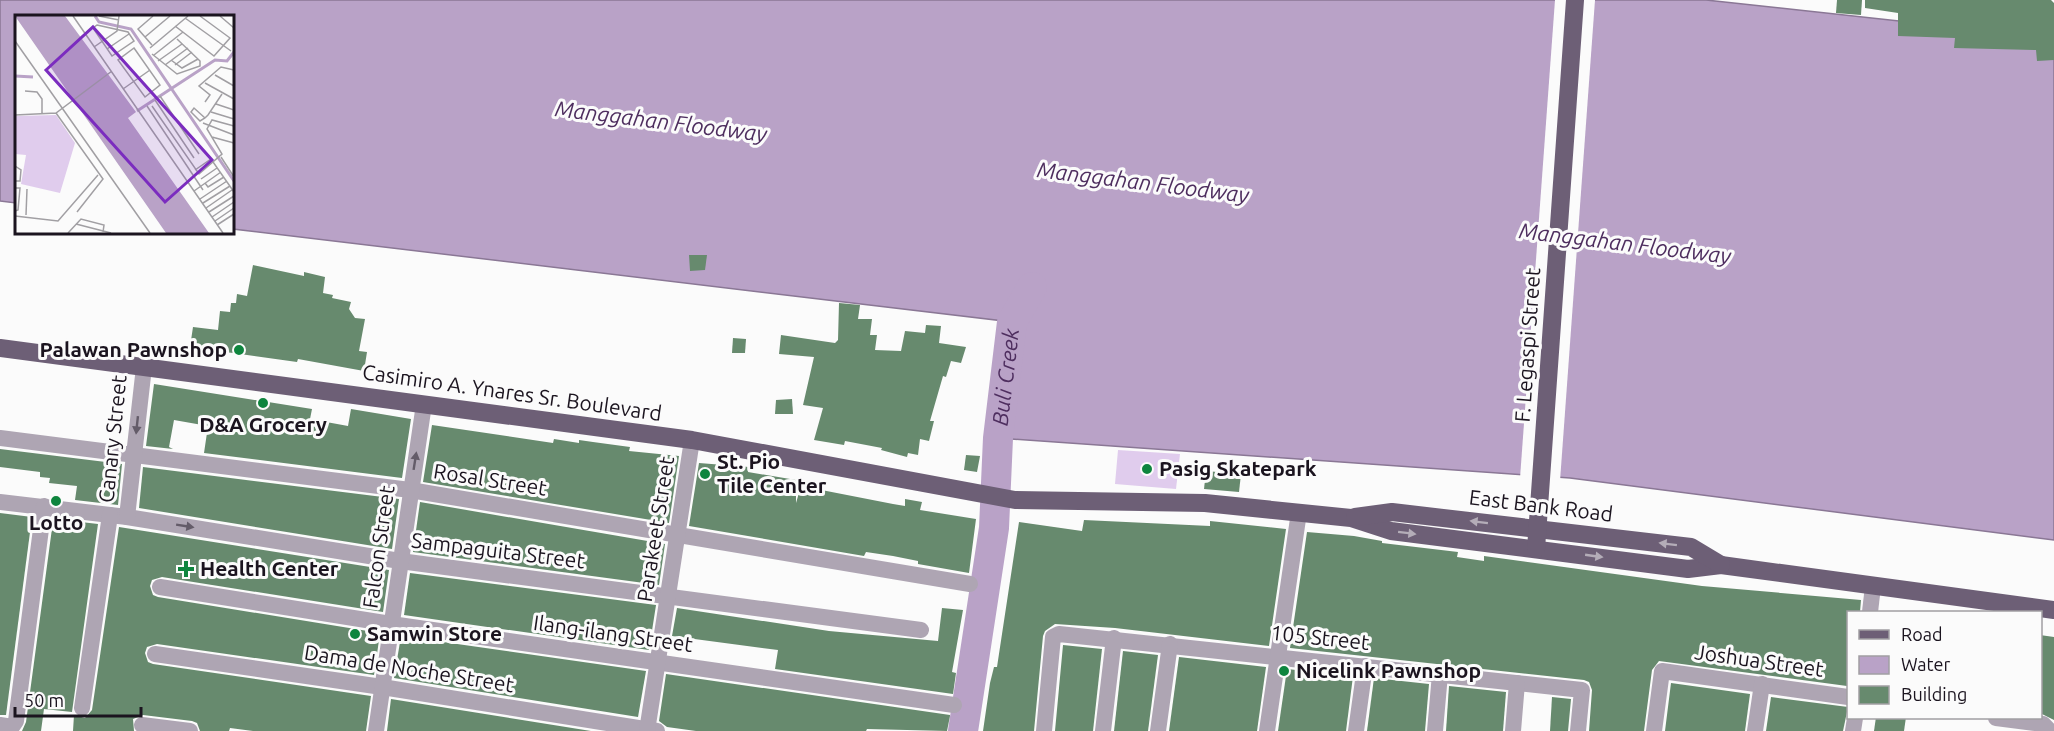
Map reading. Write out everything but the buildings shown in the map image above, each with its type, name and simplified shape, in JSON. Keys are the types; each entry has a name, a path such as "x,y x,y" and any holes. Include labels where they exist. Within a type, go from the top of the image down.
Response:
{"main road":[{"name":"F. Legaspi Street","path":"1536,549 1575,0"},
{"name":"Casimiro A. Ynares Sr. Boulevard","path":"0,348 692,440 1015,500"},
{"name":"East Bank Road","path":"1015,500 1205,503 1299,512 1351,518 1391,531 1688,570 1722,564 2054,610"},
{"name":"East Bank Road","path":"1351,518 1392,512 1538,528 1691,547 1722,564"}],"street":[{"name":"Canary Street","path":"82,708 119,516 134,456 144,367"},
{"name":"Falcon Street","path":"376,731 424,404"},
{"name":"Rosal Street","path":"0,438 410,490 678,533 970,584"},
{"name":"Parakeet Street","path":"650,730 692,440"},
{"name":"Sampaguita Street","path":"0,502 119,516 400,561 921,630"},
{"path":"0,725 12,727 16,721 44,506"},
{"path":"1267,731 1299,512"},
{"path":"1870,611 1873,586"},
{"name":"Ilang-ilang Street","path":"160,587 658,664 954,705"},
{"name":"105 Street","path":"1044,731 1053,637 1059,634 1114,638 1582,690 1578,731"},
{"path":"1103,731 1114,638"},
{"path":"1158,731 1170,644"},
{"name":"Dama de Noche Street","path":"155,654 382,687 650,730"},
{"path":"1356,731 1365,666"},
{"name":"Joshua Street","path":"1654,731 1662,670 1847,697"},
{"path":"1435,731 1440,674"},
{"path":"1513,731 1517,683"},
{"path":"1755,731 1762,684"},
{"path":"2009,719 2043,724 2050,731"},
{"path":"142,725 190,731"}],"shaded area":[{"name":"Pasig Skatepark","path":"1118,450 1180,454 1176,489 1115,484"}],"water":[{"name":"Manggahan Floodway","path":"0,0 1706,0 2054,38 2054,540 1570,478 998,438 1012,322 234,229 234,15 15,15 15,203 0,201"}],"pier":[{"path":"1555,0 1595,0 1560,481 1520,478"}],"waterway":[{"name":"Buli Creek","path":"963,731 994,528 998,438 1012,322 1032,287"}],"place":[{"name":"Palawan Pawnshop","path":"239,350"},
{"name":"D&A Grocery","path":"263,403"},
{"name":"Pasig Skatepark","path":"1147,469"},
{"name":"St. Pio Tile Center","path":"705,474"},
{"name":"Lotto","path":"56,501"},
{"name":"Health Center","path":"186,569"},
{"name":"Samwin Store","path":"355,634"},
{"name":"Nicelink Pawnshop","path":"1284,671"}]}
